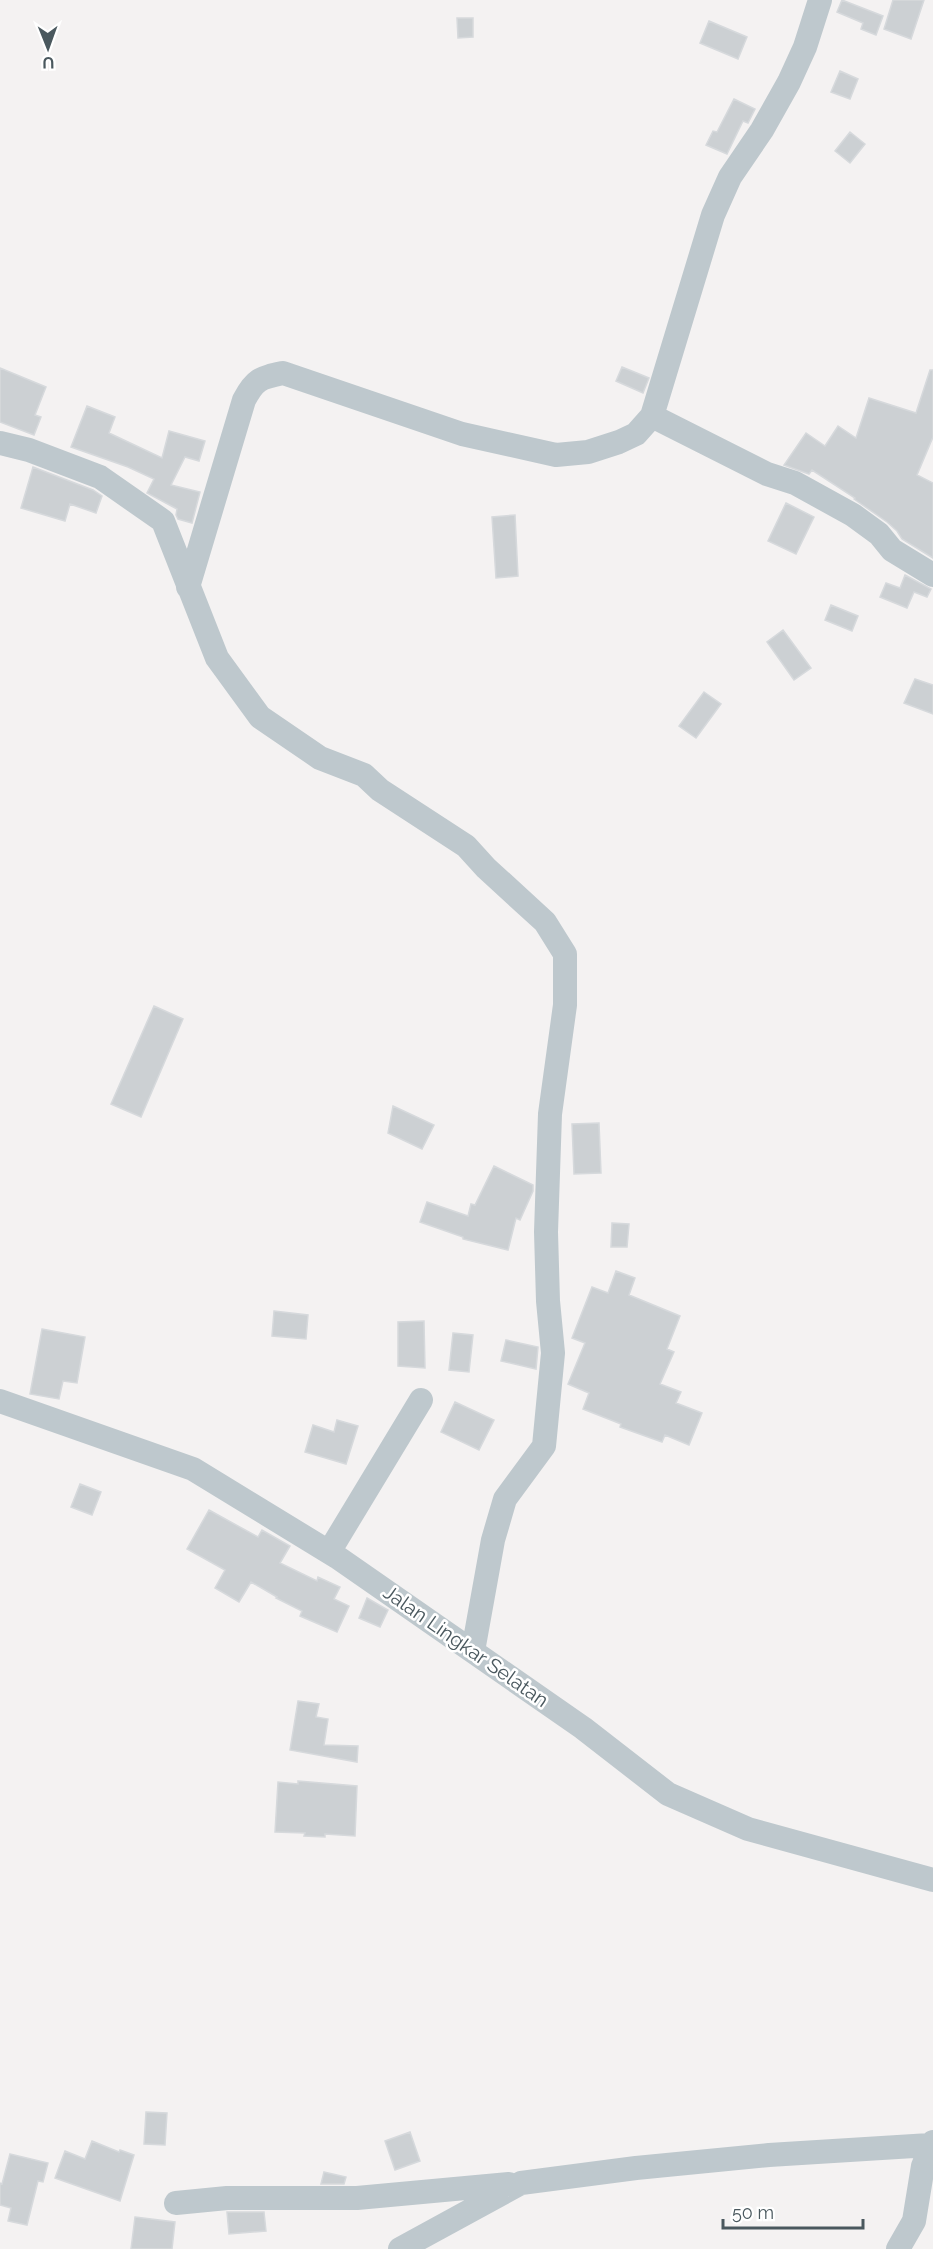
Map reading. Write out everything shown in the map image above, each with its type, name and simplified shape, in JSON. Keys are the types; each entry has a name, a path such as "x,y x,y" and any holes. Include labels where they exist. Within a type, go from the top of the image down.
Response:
{"street":[{"path":"188,587 244,400 252,384 263,378 283,373 291,375 462,434 556,454 588,452 636,434 652,416 713,214 730,177 762,130 789,82 805,47 820,0"},
{"path":"652,416 767,474 795,483 852,515 879,534 892,550 933,575"},
{"path":"0,443 29,450 99,477 163,521 217,658 260,717 320,758 364,775 380,790 466,846 486,868 545,922 566,954 565,1005 550,1124 546,1232 553,1353 544,1446 505,1499 493,1540 473,1651"},
{"path":"329,1552 421,1400"},
{"name":"Jalan Lingkar Selatan","path":"0,1401 193,1469 329,1552 583,1728 668,1794 748,1828 933,1881"},
{"path":"176,2203 227,2198 357,2198 521,2183 636,2168 769,2155 932,2144 923,2166 914,2221 898,2249"},
{"path":"400,2249 521,2183"}],"building":[{"path":"842,0 883,16 876,35 861,29 863,23 837,12"},
{"path":"893,0 924,0 911,39 884,29"},
{"path":"457,18 473,18 473,37 458,38"},
{"path":"709,21 747,37 738,59 700,43"},
{"path":"840,71 858,79 850,99 831,92"},
{"path":"734,99 755,109 748,123 743,121 727,154 706,145 713,131 717,132"},
{"path":"850,132 865,144 850,163 835,151"},
{"path":"622,367 649,378 643,393 616,381"},
{"path":"0,368 46,387 35,415 41,417 34,435 0,422"},
{"path":"930,370 933,370 933,437 917,475 933,483 933,558 902,539 887,522 812,470 809,474 784,465 806,433 825,446 838,426 856,438 869,398 916,413"},
{"path":"87,406 115,417 109,433 162,458 169,431 205,441 199,461 185,457 171,485 200,492 192,523 178,519 177,509 147,493 154,479 128,467 71,447"},
{"path":"33,467 93,490 102,496 96,513 70,504 65,521 21,508"},
{"path":"786,503 814,517 796,554 768,541"},
{"path":"515,515 518,576 496,578 492,517"},
{"path":"905,575 931,589 927,597 914,592 907,608 880,597 886,583 900,588"},
{"path":"831,605 858,616 852,631 825,620"},
{"path":"783,630 811,668 794,680 767,642"},
{"path":"915,679 933,685 933,714 904,703"},
{"path":"704,692 721,704 696,738 679,726"},
{"path":"154,1006 183,1019 141,1117 111,1104"},
{"path":"393,1106 434,1125 422,1149 388,1133"},
{"path":"599,1123 601,1173 574,1174 572,1124"},
{"path":"494,1166 533,1185 533,1191 520,1220 516,1218 508,1250 463,1239 463,1237 420,1222 427,1202 468,1216 471,1204 475,1205"},
{"path":"612,1223 629,1224 627,1247 611,1247"},
{"path":"616,1271 635,1278 629,1295 680,1316 667,1349 674,1352 660,1384 681,1392 676,1403 702,1413 689,1445 665,1435 662,1442 620,1427 621,1424 583,1409 589,1393 568,1384 585,1343 572,1338 592,1287 608,1293"},
{"path":"274,1311 308,1315 306,1339 272,1336"},
{"path":"424,1321 425,1368 398,1366 398,1322"},
{"path":"42,1329 85,1337 77,1383 63,1381 59,1399 30,1394"},
{"path":"453,1333 473,1335 469,1372 449,1370"},
{"path":"506,1340 538,1347 536,1369 501,1361"},
{"path":"455,1402 494,1420 479,1450 441,1432"},
{"path":"337,1420 358,1426 346,1464 305,1452 313,1425 334,1432"},
{"path":"80,1484 101,1492 92,1515 71,1507"},
{"path":"209,1510 258,1537 262,1530 290,1546 280,1563 317,1581 318,1577 340,1587 334,1599 349,1606 337,1632 300,1616 302,1611 251,1582 239,1602 215,1588 225,1570 187,1549"},
{"path":"367,1598 388,1610 380,1627 359,1618"},
{"path":"298,1701 319,1704 316,1717 328,1719 324,1745 358,1746 357,1762 290,1750"},
{"path":"298,1781 357,1786 355,1836 325,1834 325,1837 304,1836 305,1833 275,1832 278,1782 298,1784"},
{"path":"146,2112 167,2113 165,2145 144,2144"},
{"path":"410,2132 420,2161 395,2170 385,2141"},
{"path":"92,2141 119,2152 120,2150 134,2155 120,2201 55,2178 65,2151 85,2159"},
{"path":"10,2154 48,2163 43,2182 38,2181 27,2225 8,2221 11,2208 0,2205 0,2183 2,2184"},
{"path":"324,2172 346,2177 344,2184 321,2184"},
{"path":"227,2212 264,2212 266,2231 229,2234"},
{"path":"135,2217 175,2222 172,2249 131,2249"}]}
